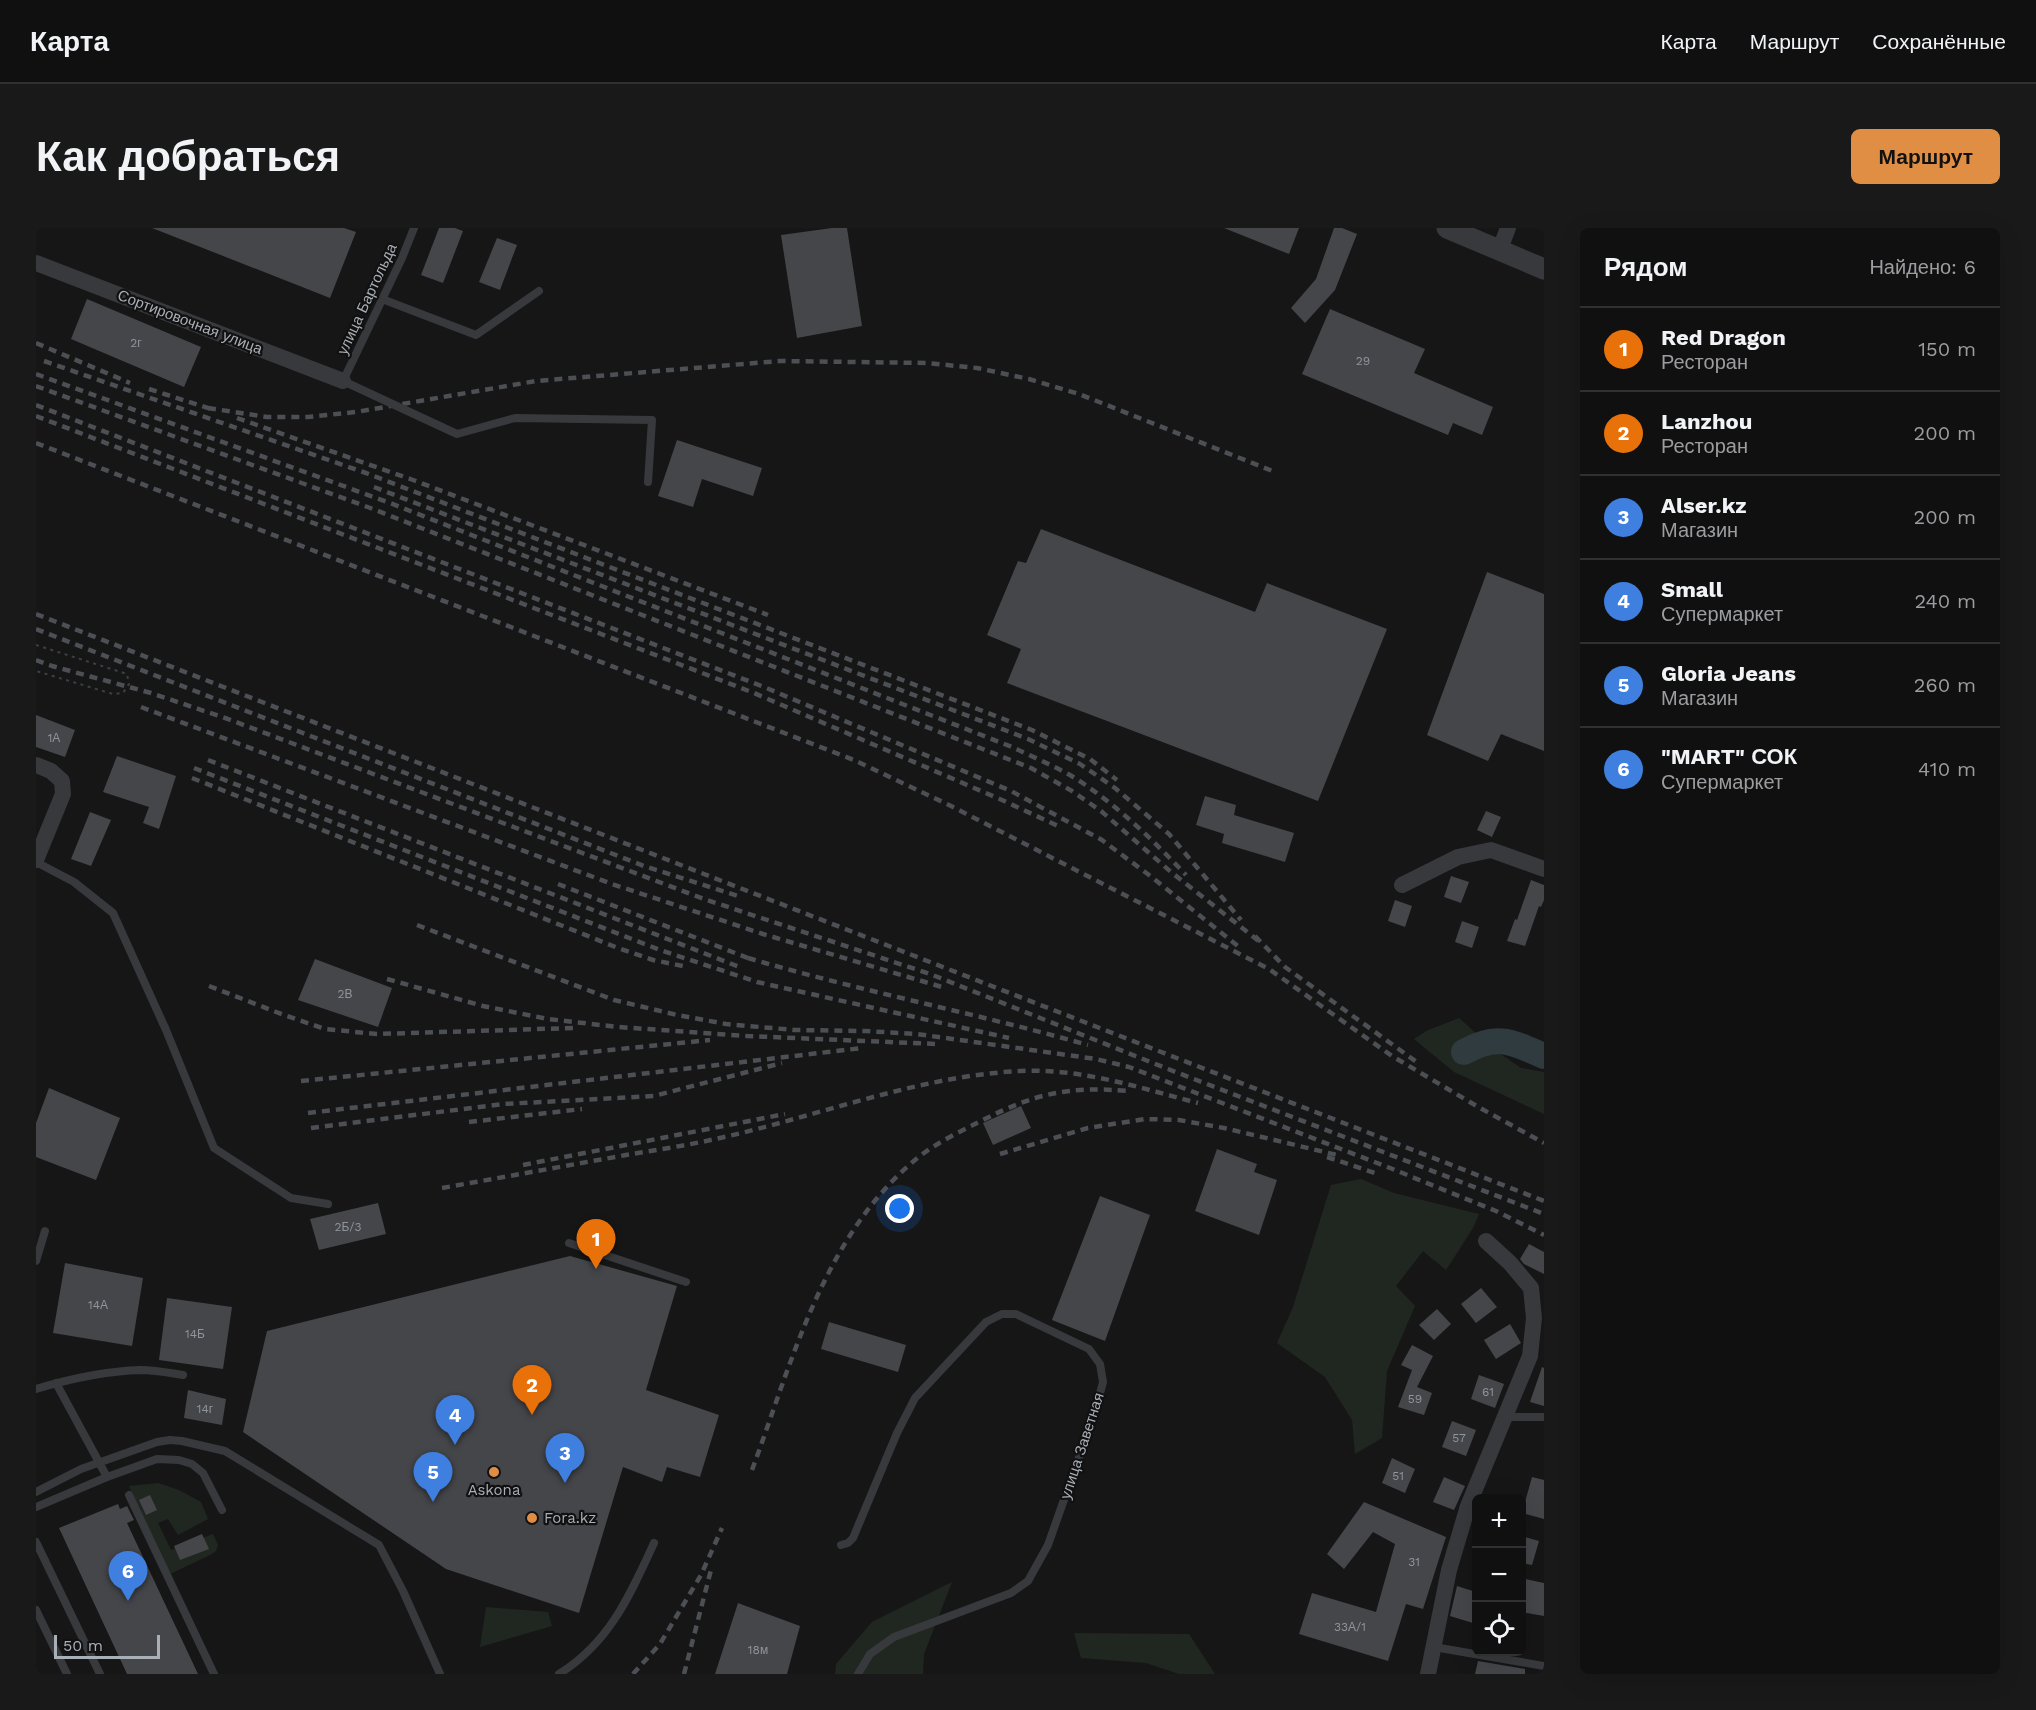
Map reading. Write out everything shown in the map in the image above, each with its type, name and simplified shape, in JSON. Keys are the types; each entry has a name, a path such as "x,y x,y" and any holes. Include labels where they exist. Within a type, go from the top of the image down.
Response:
{"street":[{"path":"1448,228 1544,269"},
{"path":"1500,249 1509,228"},
{"name":"Сортировочная улица","path":"36,263 343,381"},
{"path":"36,861 63,794 62,782 43,768"},
{"path":"1402,885 1458,857 1491,850 1544,869"},
{"path":"1428,1674 1449,1570 1468,1506 1530,1356 1534,1318 1531,1288 1510,1263 1486,1241"}],"lane":[{"name":"улица Бартольда","path":"343,381 414,228"},
{"path":"382,299 476,334 539,291"},
{"path":"343,381 457,434 515,417 652,420 648,482"},
{"path":"36,861 74,882 113,912 166,1030 214,1148 291,1198 328,1204"},
{"path":"36,1261 45,1231"},
{"path":"568,1243 686,1282"},
{"name":"улица Заветная","path":"841,1545 853,1538 897,1433 915,1398 986,1322 1002,1314 1016,1314 1089,1349 1100,1364 1103,1382 1095,1413 1048,1545 1028,1581 1011,1593 894,1637 870,1654 858,1674"},
{"path":"36,1389 100,1374 142,1370 183,1375"},
{"path":"56,1383 107,1477"},
{"path":"1505,1417 1544,1417"},
{"path":"36,1492 81,1469 157,1442 171,1440 225,1451 380,1545 424,1635 440,1674"},
{"path":"36,1507 157,1459 180,1460 192,1464 203,1473 222,1510"},
{"path":"129,1495 214,1674"},
{"path":"36,1542 100,1674"},
{"path":"559,1674 594,1647 624,1606 654,1543"},
{"path":"36,1610 67,1674"},
{"path":"1434,1647 1472,1652"},
{"path":"1492,1656 1544,1666"}],"path":[{"path":"36,645 127,674 129,684 123,693 113,694 36,670"}],"shaded area":[{"path":"1459,1018 1496,1051 1521,1068 1544,1072 1544,1114 1454,1072 1414,1039 1426,1031"},
{"path":"1361,1179 1394,1193 1479,1214 1473,1228 1446,1270 1423,1251 1396,1286 1415,1306 1387,1371 1382,1438 1355,1454 1352,1420 1325,1377 1277,1343 1293,1307 1331,1185"},
{"path":"158,1483 179,1490 201,1502 208,1519 178,1535 168,1519 158,1523 171,1550 213,1534 218,1545 216,1551 210,1555 170,1574 129,1486"},
{"path":"952,1582 924,1654 923,1674 835,1674 836,1664 872,1622"},
{"path":"486,1607 548,1612 552,1626 480,1647"},
{"path":"1074,1633 1189,1634 1215,1674 1179,1674 1146,1663 1081,1658"}],"building":[{"path":"152,228 344,228 356,232 330,298"},
{"path":"439,228 455,228 463,231 443,283 421,275"},
{"path":"847,228 862,326 797,338 781,235"},
{"path":"1224,228 1299,228 1289,254"},
{"path":"1334,228 1342,228 1357,234 1335,290 1305,323 1291,308 1316,279"},
{"path":"497,238 517,245 500,290 479,282"},
{"path":"87,299 201,347 184,387 71,339"},
{"path":"1330,309 1425,349 1414,373 1493,407 1482,435 1453,423 1448,435 1302,374"},
{"path":"677,440 762,468 753,496 702,479 693,507 658,496"},
{"path":"1041,529 1255,612 1267,583 1387,629 1318,801 1007,683 1021,649 987,635 1018,561 1026,563"},
{"path":"1487,572 1544,594 1544,751 1501,734 1488,761 1427,735"},
{"path":"36,715 75,730 65,757 36,747"},
{"path":"117,756 176,776 159,829 143,823 149,807 103,792"},
{"path":"1205,796 1236,805 1234,815 1294,833 1285,862 1222,843 1224,834 1196,825"},
{"path":"1486,811 1501,817 1492,837 1477,830"},
{"path":"90,812 111,820 91,866 71,859"},
{"path":"1451,876 1469,882 1461,903 1444,897"},
{"path":"1531,880 1544,885 1544,900 1541,907 1539,906 1525,946 1507,941"},
{"path":"1395,900 1412,906 1405,927 1388,921"},
{"path":"1462,921 1479,927 1472,948 1455,942"},
{"path":"315,959 392,988 378,1027 298,1000"},
{"path":"49,1088 120,1118 96,1180 36,1157 36,1123"},
{"path":"1021,1106 1031,1128 993,1145 983,1123"},
{"path":"1217,1149 1257,1164 1254,1172 1277,1180 1259,1235 1195,1211"},
{"path":"1100,1196 1150,1215 1105,1341 1052,1320"},
{"path":"378,1203 386,1234 319,1250 310,1219"},
{"path":"1529,1244 1544,1252 1544,1274 1524,1264 1520,1259"},
{"path":"570,1256 677,1286 646,1390 719,1415 700,1477 667,1467 662,1482 623,1467 579,1613 446,1569 243,1432 267,1331"},
{"path":"65,1263 143,1278 132,1346 53,1333"},
{"path":"1481,1288 1497,1307 1476,1323 1461,1304"},
{"path":"167,1298 232,1307 223,1369 159,1360"},
{"path":"1437,1309 1451,1324 1434,1340 1419,1325"},
{"path":"829,1322 906,1345 898,1372 821,1349"},
{"path":"1510,1324 1521,1343 1496,1359 1484,1340"},
{"path":"1412,1345 1433,1356 1417,1387 1432,1393 1424,1415 1398,1407 1412,1370 1401,1365"},
{"path":"1542,1367 1544,1368 1544,1406 1530,1402"},
{"path":"1479,1375 1504,1384 1495,1408 1471,1399"},
{"path":"188,1390 226,1399 222,1425 184,1418"},
{"path":"1452,1421 1476,1430 1466,1456 1442,1447"},
{"path":"1392,1458 1415,1469 1405,1493 1382,1483"},
{"path":"1444,1477 1465,1486 1454,1510 1433,1502"},
{"path":"1532,1477 1544,1480 1544,1519 1526,1514 1526,1499"},
{"path":"150,1495 157,1510 146,1515 139,1500"},
{"path":"1364,1502 1446,1537 1423,1609 1406,1604 1388,1661 1299,1634 1312,1593 1376,1612 1395,1544 1373,1532 1344,1569 1327,1554"},
{"path":"118,1504 120,1509 127,1506 134,1520 127,1523 198,1674 127,1674 59,1528"},
{"path":"202,1534 209,1549 180,1560 174,1546"},
{"path":"1526,1537 1539,1541 1532,1565 1526,1564"},
{"path":"1526,1579 1544,1583 1544,1616 1526,1613"},
{"path":"1457,1586 1472,1591 1472,1623 1450,1616"},
{"path":"738,1603 800,1626 787,1674 715,1674"},
{"path":"1478,1661 1525,1669 1525,1674 1475,1674"}],"waterway":[{"path":"1464,1052 1495,1041 1523,1047 1544,1056"}],"railway":[{"path":"36,343 130,383"},
{"path":"44,361 366,473 1032,730 1090,759 1117,780"},
{"path":"208,408 267,417 308,417 356,412 536,381 780,361 927,363 977,368 1029,379 1079,394 1275,472"},
{"path":"36,374 390,503 1012,747 1070,775 1102,797 1146,834 1186,875"},
{"path":"36,386 373,509 1031,768 1072,791 1101,811 1171,872 1260,942"},
{"path":"149,389 214,410"},
{"path":"36,405 764,687 1011,791 1102,840 1239,947"},
{"path":"36,416 754,693 1058,826"},
{"path":"237,418 413,480 768,615"},
{"path":"36,443 854,760 949,805 1269,969 1392,1056 1544,1143"},
{"path":"374,487 1028,739 1080,764 1115,788 1169,834 1241,920"},
{"path":"36,614 1544,1201"},
{"path":"36,629 644,866 738,896"},
{"path":"36,660 151,693 228,719 704,899 930,974 1168,1069 1544,1214"},
{"path":"141,707 612,884 763,934 942,987"},
{"path":"208,760 742,968"},
{"path":"194,768 660,950 757,982 1009,1038"},
{"path":"192,778 618,948 653,960 688,967"},
{"path":"558,884 753,960"},
{"path":"417,925 614,1000 677,1015 726,1024 794,1030 917,1034 1096,1059 1129,1067 1390,1168 1496,1211 1544,1235"},
{"path":"1255,936 1285,967 1418,1063"},
{"path":"748,958 1088,1045"},
{"path":"387,979 483,1006 548,1019 618,1027 747,1036 936,1044"},
{"path":"209,986 325,1029 377,1034 573,1028"},
{"path":"301,1081 710,1040"},
{"path":"308,1113 862,1048"},
{"path":"311,1128 503,1104 654,1096 782,1063"},
{"path":"442,1188 708,1141 869,1098 944,1080 982,1074 1020,1071 1066,1073 1133,1085 1198,1103"},
{"path":"752,1470 814,1303 856,1226 883,1191 930,1149 1001,1111 1036,1098 1070,1091 1129,1091"},
{"path":"469,1122 582,1109"},
{"path":"523,1165 785,1114"},
{"path":"1000,1154 1088,1128 1145,1119 1179,1120 1224,1128 1337,1155"},
{"path":"1327,1157 1378,1174"},
{"path":"633,1674 660,1644 701,1575 722,1528"},
{"path":"684,1674 712,1566"}],"place":[{"name":"Red Dragon","path":"596,1269"},
{"name":"Lanzhou","path":"532,1415"},
{"name":"Small","path":"455,1445"},
{"name":"Askona","path":"494,1472"},
{"name":"Alser.kz","path":"565,1483"},
{"name":"Gloria Jeans","path":"433,1502"},
{"name":"Fora.kz","path":"532,1518"},
{"name":"\"MART\" СОК","path":"128,1601"}]}
